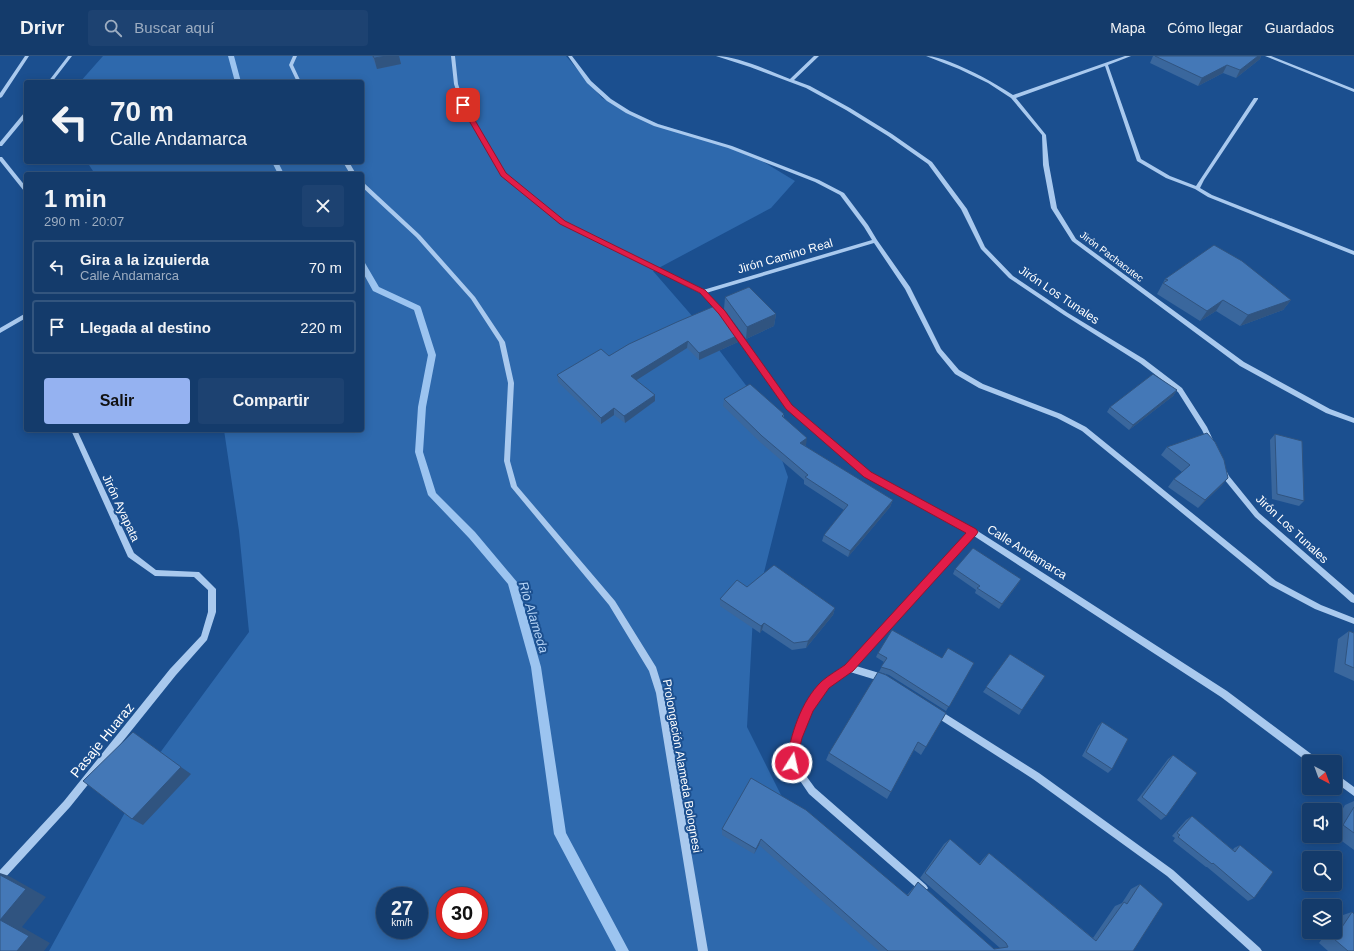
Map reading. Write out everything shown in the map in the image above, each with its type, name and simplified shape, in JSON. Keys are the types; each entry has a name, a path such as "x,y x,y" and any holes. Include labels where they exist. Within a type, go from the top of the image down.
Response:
{"street":[{"path":"0,98 27,56"},
{"path":"52,80 70,56"},
{"path":"295,56 291,65 298,80"},
{"path":"453,56 456,84 463,105 503,174 562,222 702,292 726,319"},
{"path":"570,56 589,82 609,100 628,112 656,125 730,147 817,180 842,194 866,226 908,288 939,350 957,372 981,386 1059,416 1084,429 1273,583 1318,607 1354,621"},
{"name":"Jirón Los Tunales","path":"718,56 752,66 808,87 848,109 890,135 930,163 964,209 983,248 1011,277 1142,362 1180,390 1205,429 1211,443"},
{"path":"790,81 817,56"},
{"name":"Jirón Pachacutec","path":"928,56 961,68 990,82 1014,97 1044,135 1046,165 1054,208 1074,240 1242,364 1328,411 1354,420"},
{"path":"1014,97 1129,56"},
{"path":"1267,56 1354,90"},
{"path":"1106,64 1139,160 1168,177 1197,188 1210,196 1354,253"},
{"path":"1197,188 1256,99"},
{"path":"0,145 24,116"},
{"path":"0,158 24,188"},
{"name":"Prolongación Alameda Bolognesi","path":"364,186 418,236 473,298 502,342 510,383 507,461 514,488 612,602 653,670 660,693 703,951"},
{"name":"Jirón Camino Real","path":"702,292 875,241"},
{"path":"0,331 24,316"},
{"name":"Calle Andamarca","path":"731,325 789,407 868,474 973,532 1224,694 1306,755"},
{"name":"Jirón Ayapata","path":"75,432 131,555 155,573 196,574 212,589 212,612"},
{"name":"Jirón Los Tunales","path":"1220,464 1226,477 1257,515 1354,600"},
{"path":"930,894 812,790 792,763 796,738 809,708 826,685 849,668 973,532"},
{"name":"Pasaje Huaraz","path":"0,877 67,804 173,672 204,638 212,612"},
{"path":"849,668 885,679 892,683"},
{"path":"931,709 1036,776 1170,873 1258,951"},
{"path":"1342,783 1354,792"}],"shaded area":[{"path":"103,56 566,56 602,98 647,120 754,156 795,181 771,208 653,271 700,325 764,409 788,477 753,616 747,727 815,863 909,951 49,951 151,765 249,632 239,531 224,432 364,432 364,172 94,172 88,164 364,164 364,80 82,80"}],"building":[{"path":"373,56 387,56 374,58"},
{"path":"1155,56 1258,56 1240,70 1227,65 1202,78"},
{"path":"1214,245 1242,261 1291,300 1248,315 1223,300 1207,311 1163,283 1168,280 1165,279"},
{"path":"749,287 776,314 747,327 725,297"},
{"path":"717,305 739,335 699,353 688,341 631,376 655,395 624,416 614,408 601,418 557,375 601,349 609,356 629,344"},
{"path":"1153,374 1177,390 1133,425 1110,407"},
{"path":"750,384 784,414 782,416 807,438 800,443 893,500 850,551 824,535 848,505 805,477 808,475 762,436 724,399"},
{"path":"1207,433 1215,442 1224,460 1228,478 1205,500 1174,479 1190,465 1167,447"},
{"path":"1275,434 1302,441 1304,501 1277,494"},
{"path":"973,548 1021,579 1002,604 977,588 980,586 955,569"},
{"path":"774,565 835,608 808,641 794,643 764,623 761,626 720,599 737,580 747,587"},
{"path":"892,630 942,658 948,648 974,663 949,707 891,670 881,667 887,658 878,653"},
{"path":"1349,631 1354,633 1354,668 1345,664"},
{"path":"1010,654 1045,676 1022,710 986,687"},
{"path":"878,672 886,675 946,713 926,747 918,742 891,792 829,753"},
{"path":"1102,722 1128,739 1112,769 1086,752"},
{"path":"133,732 181,767 132,819 83,781"},
{"path":"1173,755 1197,773 1166,816 1142,797"},
{"path":"751,778 806,810 908,896 918,882 994,949 1008,947 1006,943 925,873 950,839 980,865 989,853 1096,941 1124,902 1127,904 1140,884 1163,904 1133,951 888,951 761,839 756,849 722,829"},
{"path":"1354,807 1354,833 1343,825"},
{"path":"1192,816 1235,852 1240,845 1273,872 1254,898 1213,863 1212,864 1178,837 1180,835 1177,833"},
{"path":"0,875 26,889 0,920"},
{"path":"1352,912 1354,914 1354,951 1348,951 1334,939 1342,939 1342,927"},
{"path":"0,920 29,936 17,951 0,951"}],"waterway":[{"name":"Rio Alameda","path":"231,56 237,80"},
{"name":"Rio Alameda","path":"276,164 280,172"},
{"name":"Rio Alameda","path":"364,268 376,289 417,308 432,355 422,407 419,452 432,495 472,535 512,582 536,667 560,834 623,951"}],"route":[{"path":"463,105 503,174 562,222 702,292 722,312 789,407 868,474 973,532 849,668 826,685 809,708 796,738 792,763"}]}
